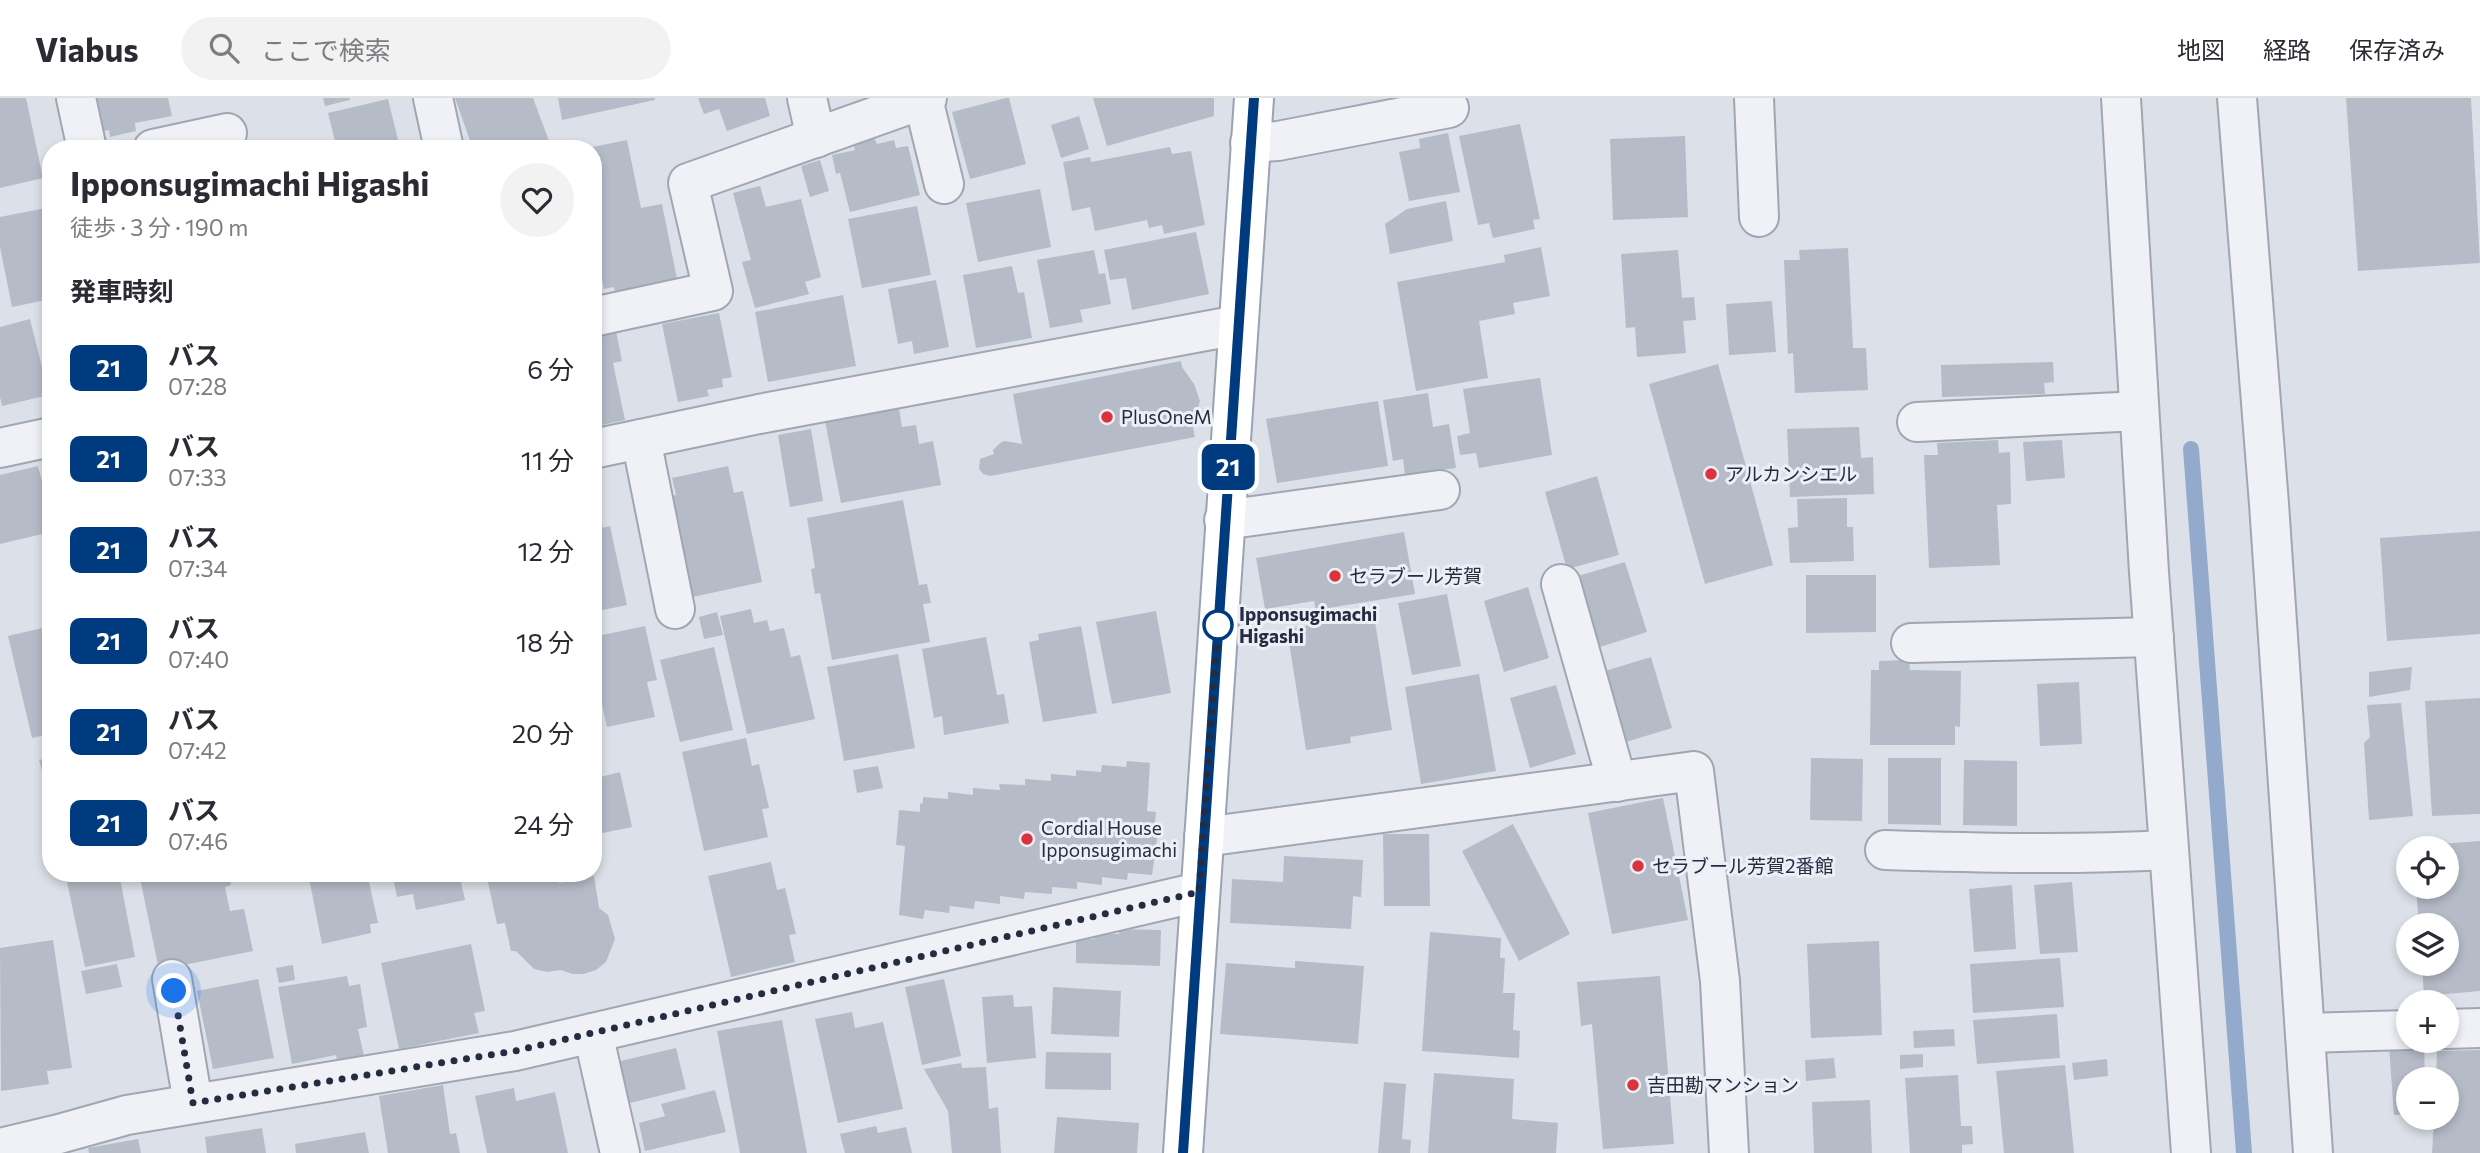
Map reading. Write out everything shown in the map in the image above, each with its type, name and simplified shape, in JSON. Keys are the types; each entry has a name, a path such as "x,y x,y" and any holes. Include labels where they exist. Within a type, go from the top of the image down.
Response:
{"main road":[{"path":"1183,1153 1254,98"}],"street":[{"path":"76,98 85,140"},
{"path":"433,98 442,140"},
{"path":"807,98 816,138"},
{"path":"1754,98 1759,218"},
{"path":"2121,98 2139,411 2191,1153"},
{"path":"2237,98 2269,503 2313,1153"},
{"path":"602,315 713,291 688,183 925,99 944,184"},
{"path":"1250,143 1278,141 1449,108"},
{"path":"195,140 227,133"},
{"path":"602,447 759,414 1238,326"},
{"path":"1917,422 2139,411"},
{"path":"0,448 42,439"},
{"path":"640,439 674,609"},
{"path":"1224,520 1440,489"},
{"path":"1561,584 1617,782"},
{"path":"1911,643 2154,637"},
{"path":"1204,837 1694,771 1720,981 1729,1153"},
{"path":"1885,850 2014,854 2169,850"},
{"path":"0,1148 60,1144 127,1115 515,1051 1199,892"},
{"path":"172,979 193,1103"},
{"path":"2459,1029 2480,1028"},
{"path":"2305,1033 2396,1030"},
{"path":"593,1033 620,1153"}],"building":[{"path":"0,98 26,98 42,178 0,188"},
{"path":"97,98 168,98 172,116 135,123 136,131 110,137 109,130 103,131"},
{"path":"323,98 350,98 350,100 325,106"},
{"path":"455,98 533,98 549,140 470,140"},
{"path":"558,98 655,98 655,100 562,120"},
{"path":"698,98 765,98 770,116 727,131 719,109 704,114"},
{"path":"1009,98 1026,164 970,179 952,112"},
{"path":"1093,98 1214,98 1214,116 1107,146"},
{"path":"2346,98 2471,98 2480,263 2358,271"},
{"path":"388,99 398,140 335,140 328,113"},
{"path":"1079,116 1089,149 1061,158 1051,125"},
{"path":"1520,124 1540,219 1533,220 1535,229 1493,238 1489,223 1478,225 1459,136"},
{"path":"1448,133 1460,192 1409,201 1399,152 1420,148 1419,139"},
{"path":"1685,136 1688,217 1613,220 1610,139"},
{"path":"874,138 877,144 894,140 896,148 908,146 920,195 850,212 840,173 836,174 832,155 855,150 853,143"},
{"path":"627,140 641,208 662,204 677,279 615,292 614,287 604,289 602,145"},
{"path":"1170,147 1172,154 1191,151 1205,225 1164,234 1162,225 1149,228 1147,220 1095,231 1090,207 1072,211 1063,162 1090,157 1091,162"},
{"path":"820,160 829,191 810,197 801,166"},
{"path":"760,186 766,207 801,199 821,277 805,282 809,294 755,308 742,262 751,260 733,193"},
{"path":"1040,189 1051,247 978,262 966,203"},
{"path":"1446,201 1453,241 1390,254 1385,224 1407,209"},
{"path":"917,206 931,275 862,288 848,219"},
{"path":"42,209 42,301 12,307 0,247 0,217"},
{"path":"1196,232 1209,294 1132,310 1126,278 1110,280 1104,250"},
{"path":"1541,247 1550,296 1513,303 1515,314 1479,321 1488,378 1416,391 1397,282 1505,262 1504,255"},
{"path":"1848,248 1853,348 1866,348 1868,390 1795,393 1793,353 1788,354 1784,260 1800,260 1799,250"},
{"path":"1094,250 1099,274 1105,273 1111,304 1080,310 1083,322 1050,328 1037,260"},
{"path":"1678,250 1682,298 1694,297 1696,320 1683,321 1686,353 1637,357 1635,327 1626,328 1621,254"},
{"path":"1012,266 1018,293 1024,292 1032,338 976,348 963,275"},
{"path":"936,280 949,347 914,354 912,341 898,344 888,289"},
{"path":"843,295 856,366 768,382 755,312"},
{"path":"1772,301 1776,352 1729,355 1726,304"},
{"path":"719,313 732,377 722,379 723,387 707,390 709,396 678,402 662,324"},
{"path":"30,319 42,367 42,397 2,406 0,327"},
{"path":"616,331 622,361 613,363 625,420 602,425 602,334"},
{"name":"PlusOneM","path":"1181,361 1200,401 1193,428 1195,437 990,476 979,469 980,459 994,454 993,450 1000,443 1004,441 1022,444 1013,394"},
{"path":"2053,362 2054,382 2044,383 2045,394 1942,397 1941,365"},
{"name":"アルカンシエル","path":"1718,364 1773,565 1705,584 1649,384"},
{"path":"1540,378 1552,455 1479,468 1476,453 1460,455 1457,436 1470,433 1463,389"},
{"path":"1428,393 1433,427 1449,424 1456,468 1405,475 1403,459 1393,461 1383,400"},
{"path":"1378,401 1388,466 1277,483 1266,419"},
{"path":"899,408 902,427 916,425 919,444 933,441 941,485 841,503 825,421"},
{"path":"1859,427 1861,458 1873,457 1874,494 1790,497 1787,429"},
{"path":"811,429 823,501 790,507 778,435"},
{"path":"1998,440 1999,453 2010,452 2011,504 1997,505 2000,565 1929,568 1924,455 1938,455 1937,443"},
{"path":"2062,440 2065,478 2026,481 2023,442"},
{"path":"38,466 42,482 42,534 0,544 0,475"},
{"path":"728,466 734,493 743,491 762,582 688,598 667,496 676,495 672,478"},
{"path":"1597,476 1619,555 1567,569 1545,492"},
{"path":"1847,498 1847,527 1853,527 1854,561 1790,563 1788,528 1798,527 1797,499"},
{"path":"903,500 919,585 927,584 931,603 923,604 930,642 832,660 820,593 815,594 811,569 815,568 807,518"},
{"path":"602,524 603,528 610,526 627,605 602,610"},
{"path":"2480,531 2480,634 2387,641 2380,538"},
{"name":"セラブール芳賀","path":"1404,532 1415,594 1316,610 1314,601 1265,609 1256,558"},
{"path":"1625,562 1647,632 1600,647 1578,576"},
{"path":"1806,575 1876,575 1876,632 1806,633"},
{"path":"1528,587 1549,658 1504,672 1484,601"},
{"path":"1447,594 1461,666 1412,675 1398,603"},
{"path":"751,609 754,623 767,620 770,631 784,628 791,657 800,655 815,719 747,734 720,616"},
{"path":"1156,611 1171,693 1112,704 1096,622"},
{"path":"717,612 723,635 704,639 699,617"},
{"path":"1374,615 1392,730 1350,737 1351,743 1306,750 1287,629"},
{"path":"645,626 657,680 647,682 655,717 607,727 602,704 602,635"},
{"path":"1081,626 1097,713 1043,722 1029,642 1039,640 1038,634"},
{"path":"42,628 42,736 32,738 8,636"},
{"path":"986,637 997,695 1004,694 1009,723 944,735 942,716 934,718 922,649"},
{"path":"714,647 733,730 680,742 660,660"},
{"path":"898,654 915,748 844,761 827,667"},
{"path":"1651,657 1672,728 1626,742 1605,671"},
{"path":"1909,660 1910,670 1961,671 1960,727 1955,726 1955,745 1870,745 1871,670 1879,670 1879,661"},
{"path":"2412,667 2410,690 2369,697 2369,672"},
{"path":"1479,674 1496,771 1421,784 1405,687"},
{"path":"2079,682 2082,744 2040,746 2037,684"},
{"path":"1556,685 1576,754 1530,768 1510,698"},
{"path":"2480,698 2480,814 2432,816 2425,701"},
{"path":"2401,703 2413,816 2369,820 2364,743 2370,737 2367,705"},
{"path":"746,738 752,766 759,764 769,808 762,809 768,837 704,851 682,752"},
{"path":"1811,758 1863,759 1862,821 1810,820"},
{"path":"1888,758 1941,758 1941,825 1888,824"},
{"path":"1964,760 2017,761 2017,826 1963,825"},
{"name":"Cordial House Ipponsugimachi","path":"1127,761 1150,763 1147,811 1156,812 1154,833 1158,833 1152,875 1128,873 1127,880 1102,877 1102,885 1077,882 1077,889 1052,887 1052,894 1025,892 1024,899 1000,896 1000,904 975,901 974,909 950,906 949,913 925,910 923,919 899,915 905,846 896,845 899,810 920,812 923,797 948,799 948,792 973,795 973,788 1000,790 999,784 1025,785 1025,779 1051,781 1051,774 1076,776 1076,770 1101,772 1102,765 1126,767"},
{"path":"878,766 883,788 857,793 853,770"},
{"path":"620,772 632,827 602,833 602,777"},
{"name":"セラブール芳賀2番館","path":"1663,798 1688,920 1612,934 1588,813"},
{"path":"1513,824 1570,934 1519,961 1462,851"},
{"path":"1383,834 1429,834 1430,906 1384,906"},
{"path":"2480,841 2480,991 2459,993 2459,990 2424,990 2423,976 2459,976 2459,913 2418,913 2417,899 2459,899 2459,843"},
{"path":"1284,856 1363,860 1361,897 1353,896 1351,929 1230,923 1232,879 1283,882"},
{"path":"771,862 777,890 785,888 796,934 789,935 795,962 731,977 708,876"},
{"path":"67,882 121,882 135,957 85,967"},
{"path":"141,882 230,882 231,885 225,887 230,911 244,909 253,951 159,970"},
{"path":"310,882 369,882 378,923 370,924 371,933 322,944"},
{"path":"394,882 461,882 465,900 416,910 413,894 397,897"},
{"path":"488,882 595,882 599,908 608,915 615,939 606,962 596,970 584,974 561,970 547,972 534,969 516,951 511,951 505,923 497,924"},
{"path":"2072,882 2078,952 2040,954 2034,885"},
{"path":"2012,885 2016,949 1974,952 1969,889"},
{"path":"1120,929 1161,930 1160,966 1076,963 1076,938 1094,939 1094,933 1119,934"},
{"path":"1430,932 1501,938 1500,958 1505,958 1503,993 1515,993 1513,1030 1520,1031 1519,1058 1422,1051"},
{"path":"53,940 72,1068 47,1071 49,1084 1,1091 0,948"},
{"path":"1879,941 1882,1035 1811,1038 1807,944"},
{"path":"471,944 485,1011 474,1013 479,1033 399,1049 381,963"},
{"path":"2060,958 2064,1007 1973,1013 1970,964"},
{"path":"1295,961 1364,966 1358,1044 1220,1034 1226,963 1295,968"},
{"path":"117,964 122,987 86,994 81,971"},
{"path":"293,965 295,980 279,983 276,968"},
{"path":"347,976 349,986 360,984 367,1027 358,1029 364,1056 337,1061 336,1055 292,1064 278,987"},
{"name":"吉田勘マンション","path":"1660,976 1674,1144 1603,1149 1592,1024 1581,1026 1577,982"},
{"path":"258,979 274,1058 213,1069 197,991"},
{"path":"944,979 961,1056 922,1065 905,987"},
{"path":"1053,987 1121,991 1119,1037 1051,1034"},
{"path":"1013,995 1014,1007 1032,1006 1036,1058 987,1063 982,997"},
{"path":"852,1012 855,1028 883,1022 903,1109 838,1123 815,1019"},
{"path":"2057,1014 2060,1058 1977,1064 1973,1020"},
{"path":"782,1020 807,1153 740,1153 717,1031"},
{"path":"1954,1029 1955,1046 1914,1048 1913,1031"},
{"path":"2389,1046 2396,1046 2396,1053 2424,1053 2425,1067 2396,1067 2396,1115 2394,1115"},
{"path":"676,1048 686,1089 626,1104 616,1062"},
{"path":"2459,1050 2480,1050 2480,1153 2432,1153 2433,1130 2459,1130 2459,1067 2436,1067 2437,1053 2459,1053"},
{"path":"1046,1052 1111,1053 1111,1090 1045,1089"},
{"path":"1923,1054 1923,1067 1900,1069 1900,1055"},
{"path":"1834,1058 1836,1078 1806,1081 1805,1060"},
{"path":"2107,1059 2108,1076 2074,1080 2072,1063"},
{"path":"961,1063 962,1068 986,1067 989,1109 998,1107 1001,1153 952,1153 948,1111 924,1069"},
{"path":"2065,1065 2074,1153 2004,1153 1996,1071"},
{"path":"1434,1073 1514,1079 1512,1119 1558,1123 1556,1153 1428,1153"},
{"path":"1958,1075 1961,1126 1972,1126 1973,1144 1962,1145 1962,1153 1910,1153 1905,1078"},
{"path":"1384,1082 1406,1084 1402,1139 1411,1140 1410,1153 1378,1153"},
{"path":"443,1085 450,1134 456,1133 460,1153 388,1153 379,1096"},
{"path":"514,1088 516,1101 555,1092 568,1153 487,1153 475,1096"},
{"path":"715,1090 726,1132 645,1151 639,1123 665,1116 661,1104"},
{"path":"1870,1100 1872,1153 1814,1153 1812,1102"},
{"path":"1057,1117 1139,1123 1137,1153 1054,1153"},
{"path":"876,1126 878,1133 906,1127 912,1153 845,1153 840,1134"},
{"path":"262,1128 266,1153 207,1153 205,1137"},
{"path":"365,1132 369,1153 296,1153 295,1144"},
{"path":"138,1139 141,1153 89,1153 88,1148"}],"waterway":[{"path":"2191,449 2244,1153"}],"bus line":[{"name":"21","path":"1183,1153 1254,98"}],"place":[{"name":"PlusOneM","path":"1107,417"},
{"name":"アルカンシエル","path":"1711,474"},
{"name":"セラブール芳賀","path":"1335,576"},
{"name":"Ipponsugimachi Higashi","path":"1218,625"},
{"name":"Cordial House Ipponsugimachi","path":"1027,839"},
{"name":"セラブール芳賀2番館","path":"1638,866"},
{"name":"吉田勘マンション","path":"1633,1085"}],"route":[{"path":"174,991 193,1103 515,1051 1146,902 1199,892 1218,625"}]}
